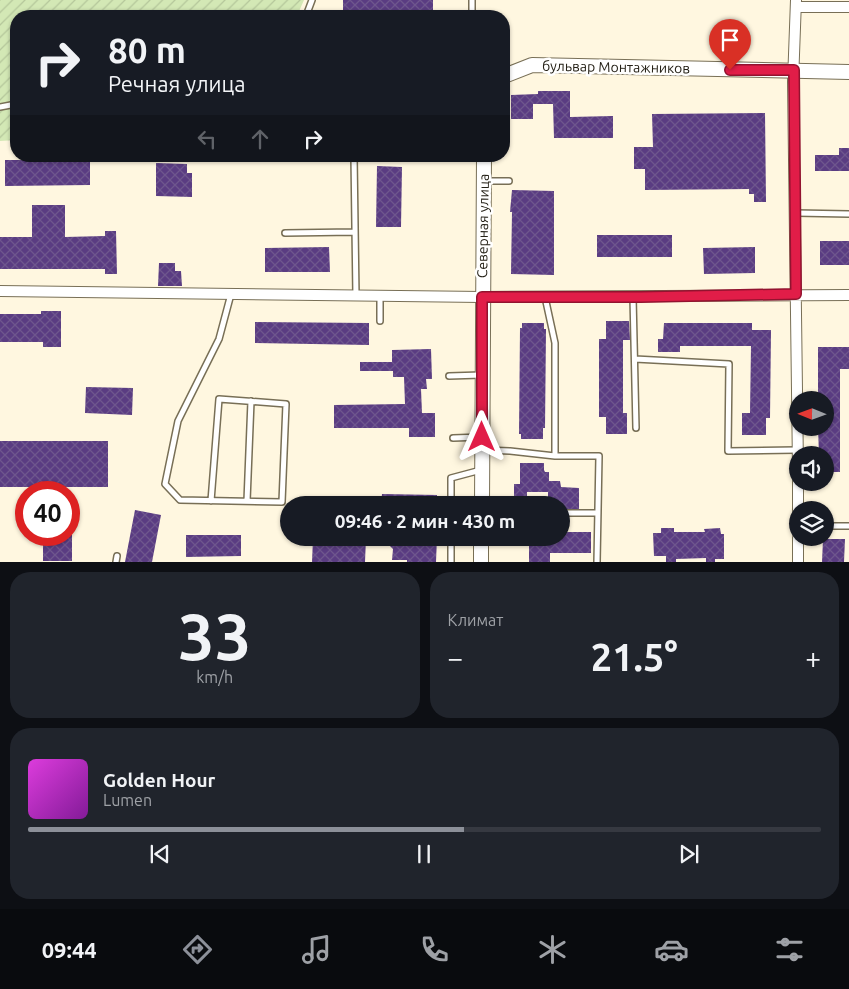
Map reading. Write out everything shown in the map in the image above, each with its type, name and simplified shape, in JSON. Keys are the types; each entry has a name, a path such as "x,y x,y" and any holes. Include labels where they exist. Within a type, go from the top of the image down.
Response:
{"street":[{"path":"797,446 794,70 796,3 849,7"},
{"name":"бульвар Монтажников","path":"510,74 532,66 849,72"},
{"name":"Северная улица","path":"482,496 484,162"},
{"path":"0,292 482,297 849,295"},
{"path":"481,546 481,562"},
{"path":"798,546 798,562"}],"lane":[{"path":"354,162 356,296"},
{"path":"483,181 509,181"},
{"path":"796,213 849,214"},
{"path":"286,233 354,232"},
{"path":"212,501 219,400 286,404 282,502 247,502 212,501 180,500 165,484 178,421 219,339 231,294"},
{"path":"380,296 380,322"},
{"path":"545,297 555,344 555,456"},
{"path":"633,297 636,428"},
{"path":"635,358 730,364 728,451 789,450"},
{"path":"449,376 482,375"},
{"path":"247,502 251,401"},
{"path":"453,438 482,443 510,451 555,456 599,456 597,562"},
{"path":"451,496 450,478 481,470"},
{"path":"570,513 598,514"},
{"path":"834,526 849,526"},
{"path":"451,546 451,562"}],"green space":[{"path":"0,0 304,0 300,10 10,10 10,140 0,141"}],"building":[{"path":"343,0 433,0 433,10 343,10"},
{"path":"538,91 570,91 570,117 613,116 613,138 554,138 553,104 533,104 533,119 511,119 511,95 538,94"},
{"path":"765,113 766,202 754,202 754,194 749,194 749,189 645,190 645,169 634,169 634,147 653,147 652,114"},
{"path":"839,148 849,148 849,171 815,171 815,155 839,155"},
{"path":"5,160 10,160 10,162 90,162 90,185 5,186"},
{"path":"156,163 187,164 187,173 192,173 192,197 156,196"},
{"path":"377,166 402,167 401,227 376,227"},
{"path":"512,190 554,191 554,275 511,274 512,212 510,212"},
{"path":"32,205 65,205 65,237 105,236 105,231 116,231 117,274 105,274 105,269 0,269 0,237 32,237"},
{"path":"597,235 672,235 672,257 597,257"},
{"path":"820,241 849,241 849,265 820,265"},
{"path":"329,247 330,272 265,272 265,248"},
{"path":"755,247 755,273 704,274 703,248"},
{"path":"159,263 175,263 175,271 181,271 182,286 158,286"},
{"path":"41,311 61,311 61,347 43,347 43,342 0,342 0,314 41,314"},
{"path":"606,321 629,321 630,340 623,340 623,413 627,413 627,434 606,434 606,417 599,417 599,339 606,339"},
{"path":"255,322 369,323 369,345 255,343"},
{"path":"522,323 544,323 544,329 546,329 545,428 543,428 543,439 521,439 521,434 519,434 520,328 522,328"},
{"path":"664,323 752,323 752,330 771,330 770,418 766,418 766,435 742,435 742,413 750,413 751,346 680,346 680,352 658,352 658,339 663,339"},
{"path":"818,347 849,347 849,369 840,369 840,472 834,472 834,446 819,446 818,436 834,436 834,391 818,391"},
{"path":"431,349 432,379 426,379 427,389 421,389 422,413 435,413 435,437 409,437 409,428 334,428 334,405 405,404 404,377 393,377 393,371 360,371 360,362 392,362 392,350"},
{"path":"86,387 133,388 132,415 85,413"},
{"path":"0,441 108,441 108,487 80,487 80,481 15,481 15,487 0,487"},
{"path":"520,463 544,463 545,472 549,472 549,481 560,481 561,487 579,488 579,509 570,509 570,496 548,496 548,492 527,492 527,496 514,496 514,484 520,484"},
{"path":"382,494 437,495 437,496 382,496"},
{"path":"135,510 161,515 152,562 125,562"},
{"path":"661,528 674,528 674,532 705,532 704,529 720,528 721,534 724,534 724,559 715,559 715,562 706,562 706,558 676,559 676,562 666,562 666,556 654,556 653,533 661,533"},
{"path":"570,532 591,532 591,553 550,553 550,562 529,562 529,546 570,546"},
{"path":"186,535 241,535 241,556 186,557"},
{"path":"834,539 845,539 844,562 822,562 823,546 834,546"},
{"path":"43,546 72,546 72,561 43,561"},
{"path":"313,546 366,546 365,562 312,562"},
{"path":"390,546 437,546 436,562 392,560 393,549"}],"route":[{"path":"482,437 482,297 641,297 796,294 794,70 730,70"}]}
